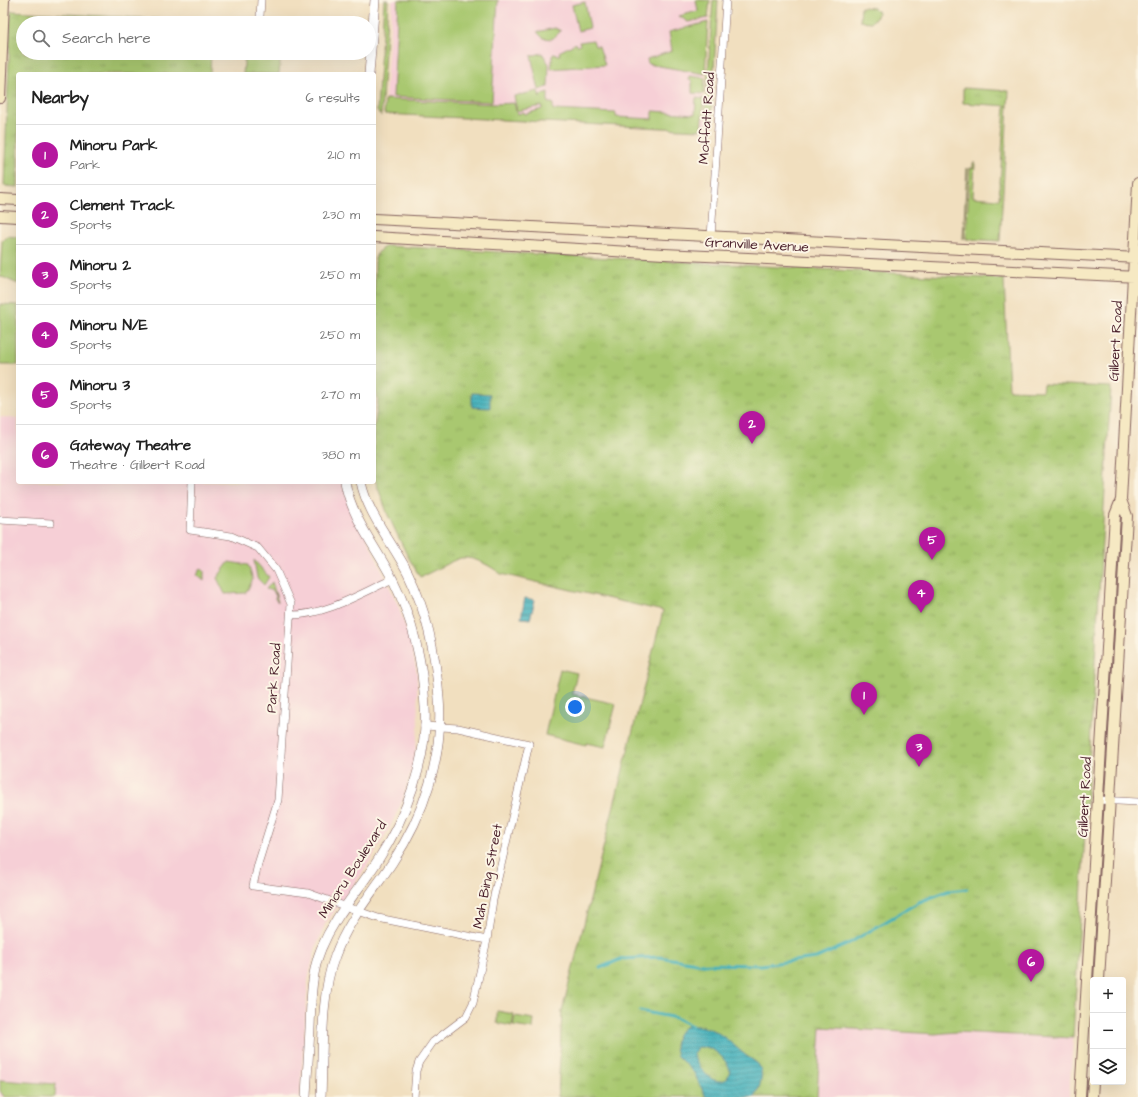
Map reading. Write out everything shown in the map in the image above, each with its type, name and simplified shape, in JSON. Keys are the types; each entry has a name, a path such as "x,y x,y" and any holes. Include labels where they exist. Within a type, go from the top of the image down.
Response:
{"main road":[{"path":"0,98 4,0"},
{"name":"Gilbert Road","path":"1080,1097 1115,515 1121,500 1135,277 1138,183"},
{"path":"0,199 16,200"},
{"path":"0,216 16,217"},
{"name":"Granville Avenue","path":"376,219 1136,258"},
{"name":"Granville Avenue","path":"376,237 664,254 1135,277"},
{"name":"Gilbert Road","path":"1099,977 1127,516 1121,500"},
{"path":"1092,1097 1093,1085"}],"street":[{"path":"260,16 261,0"},
{"path":"374,16 375,0"},
{"name":"Moffatt Road","path":"711,237 726,0"},
{"path":"369,72 370,60"},
{"name":"Park Road","path":"192,484 190,530 231,536 258,548 276,570 291,604 278,800 258,864 253,886 308,893 344,905"},
{"name":"Minoru Boulevard","path":"306,1097 311,1002 320,952 330,927 344,905 377,861 403,812 414,781 424,726 425,706 421,662 409,615 393,579 360,526 346,484"},
{"name":"Minoru Boulevard","path":"320,1097 329,976 334,956 344,934 404,844 418,816 435,759 439,727 439,696 429,634 408,572 376,518 362,484"},
{"path":"0,520 51,523"},
{"path":"291,615 300,615 323,609 393,579"},
{"name":"Mah Bing Street","path":"414,1097 416,1071 419,1062 433,1042 466,1017 473,1003 487,940 493,900 528,744 458,728 424,726"},
{"path":"1098,800 1138,802"},
{"path":"344,905 378,918 487,940"}],"shaded area":[{"path":"392,0 710,0 702,116 708,120 708,131 384,114"},
{"path":"0,417 16,418 16,484 342,484 398,605 411,643 417,673 418,728 414,761 402,802 390,827 366,868 325,924 315,950 308,980 300,1097 0,1097"},
{"path":"820,1027 935,1034 956,1032 1073,1038 1069,1097 817,1097"}],"green space":[{"path":"384,0 388,0 381,116 377,111"},
{"path":"398,0 498,0 492,102 393,97"},
{"path":"696,0 710,0 708,18 688,22 679,16 698,11"},
{"path":"713,0 718,0 711,120 705,116"},
{"path":"585,2 590,28 578,31 572,5"},
{"path":"861,7 874,8 878,12 877,17 871,22 860,21"},
{"path":"11,11 103,16 16,16 16,60 211,60 210,72 16,72 16,187 4,186"},
{"path":"708,22 705,74 648,64 647,59 672,51 669,32"},
{"path":"555,28 561,31 552,39 543,38 537,32"},
{"path":"593,40 595,46 599,46 605,65 551,69 553,54 560,55 559,52 576,43 577,46 580,45 579,42"},
{"path":"542,53 549,64 548,87 539,90 531,56"},
{"path":"244,60 280,60 279,72 243,72"},
{"path":"689,76 705,78 704,94 692,93 692,81 689,80"},
{"path":"963,88 1009,91 1008,106 963,103"},
{"path":"538,91 540,98 540,95 548,92 548,103 553,103 553,110 616,113 616,117 653,119 653,111 695,114 696,98 704,99 701,130 384,114 385,99 496,104 514,103 517,114 524,112 525,114 542,109 542,106 517,111 514,96"},
{"path":"1005,105 1008,106 1000,241 966,239 970,168 973,168 973,163 975,163 973,197 999,199"},
{"path":"967,168 968,168 963,239"},
{"path":"7,236 16,237 16,283 0,276 2,241"},
{"path":"387,246 1004,279 1009,390 1042,391 1043,384 1111,387 1073,1038 956,1032 935,1034 821,1027 817,1097 558,1097 562,1011 663,611 501,574 493,568 466,558 458,559 420,577 407,555 388,515 376,482 376,415 378,400 376,394 376,256 382,248"},
{"path":"0,304 16,305 16,365 0,365"},
{"path":"254,560 269,577 264,585 257,578"},
{"path":"229,562 248,565 253,579 246,593 225,594 217,578"},
{"path":"201,568 204,571 204,581 197,575"},
{"path":"272,582 278,602 275,599 276,596 273,591 266,589"},
{"path":"560,669 577,673 572,694 616,704 605,747 586,743 586,745 545,735"},
{"path":"497,1011 514,1014 512,1026 497,1023"},
{"path":"515,1016 534,1019 533,1029 513,1026"},
{"path":"0,1080 56,1084 55,1097 4,1097 0,1091"}],"water":[{"path":"472,393 490,394 490,408 472,407"},
{"path":"525,598 535,600 530,619 521,618"},
{"path":"686,1026 711,1029 724,1037 758,1064 761,1072 761,1081 754,1097 706,1097 694,1073 677,1056 675,1047 677,1034","holes":["697,1047 713,1050 725,1060 730,1070 727,1079 721,1081 711,1078 699,1065 693,1055"]}],"waterway":[{"path":"600,968 621,959 659,957 703,964 761,965 816,958 846,945 919,902 948,891 967,889"},
{"path":"640,1011 676,1018 692,1026"}],"place":[{"name":"Clement Track","path":"752,444"},
{"name":"Minoru 3","path":"932,560"},
{"name":"Minoru N/E","path":"921,613"},
{"name":"Minoru Park","path":"864,715"},
{"name":"Minoru 2","path":"919,767"},
{"name":"Gateway Theatre","path":"1031,982"}]}
